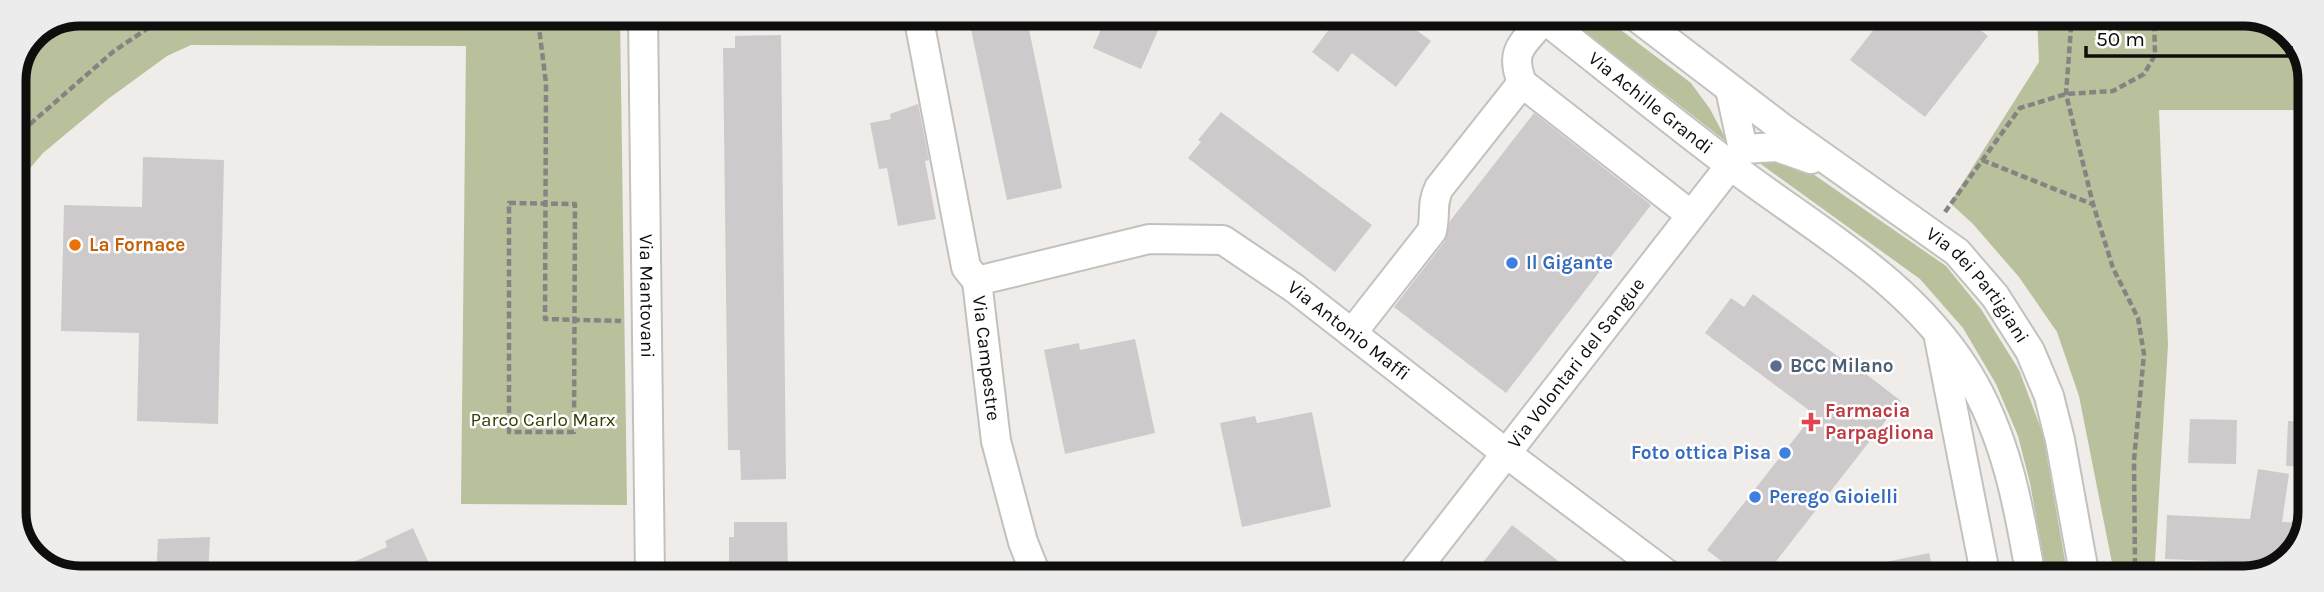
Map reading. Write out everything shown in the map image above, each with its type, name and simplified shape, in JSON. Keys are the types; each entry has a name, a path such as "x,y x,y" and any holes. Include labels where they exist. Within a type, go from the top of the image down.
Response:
{"street":[{"name":"Via Mantovani","path":"643,26 650,566"},
{"name":"Via Campestre","path":"920,26 966,267 977,281 996,441 1023,542 1033,566"},
{"path":"1535,26 1520,48 1515,64 1522,83 1691,215"},
{"name":"Via Achille Grandi","path":"1554,26 1736,157"},
{"path":"1648,26 1730,89 1736,157 1908,298 1937,328 1968,373 1989,414 2006,458 2029,566"},
{"path":"1352,333 1432,231 1436,217 1433,200 1439,188 1522,83"},
{"name":"Via dei Partigiani","path":"1730,89 1957,253 1995,296 2030,351 2049,396 2060,440 2083,566"},
{"path":"1736,157 1777,147 1838,168"},
{"name":"Via Volontari del Sangue","path":"1419,566 1736,157"},
{"name":"Via Antonio Maffi","path":"977,281 1149,239 1223,240 1294,288 1656,566"},
{"path":"1937,328 1984,566"}],"path":[{"path":"26,128 114,51 151,26"},
{"path":"538,26 546,83 545,319 648,320"},
{"path":"2071,26 2066,94 2093,204 2113,268 2138,318 2144,354 2134,460 2135,566"},
{"path":"1930,233 2020,108 2066,94 2113,91 2144,74 2155,55 2154,26"},
{"path":"1982,160 2093,204"},
{"path":"509,203 575,204 574,320 574,432 509,432 509,203"}],"green space":[{"name":"Parco Carlo Marx","path":"620,26 627,505 461,504 466,46 191,45 167,56 108,99 43,153 26,173 27,70 35,50 42,42 50,35 70,27"},
{"path":"1577,26 1616,26 1691,83 1710,109 1728,143"},
{"path":"2037,26 2244,26 2264,30 2277,37 2289,50 2297,70 2298,110 2159,110 2168,345 2155,566 2113,566 2079,396 2057,332 2019,277 1973,224 1950,203 2039,62"},
{"path":"1758,162 1777,163 1813,174 1946,266 1981,309 2019,370 2043,434 2066,566 2045,566 2030,483 2018,436 1996,384 1963,328 1920,279"}],"building":[{"path":"970,26 1028,26 1062,188 1007,200"},
{"path":"1102,26 1160,26 1141,69 1093,48"},
{"path":"1332,26 1411,26 1431,41 1396,87 1352,53 1338,72 1312,52"},
{"path":"1876,26 1975,26 1988,36 1925,117 1850,60"},
{"path":"781,35 786,479 741,480 740,450 728,450 723,48 735,48 735,36"},
{"path":"918,104 929,160 925,161 936,219 898,226 887,168 879,169 870,123 891,119 890,114"},
{"path":"1221,112 1372,225 1335,272 1188,158 1201,142 1198,140"},
{"name":"Il Gigante","path":"1534,113 1651,205 1506,393 1394,307 1445,241 1450,221"},
{"path":"143,157 224,160 218,424 137,421 139,333 61,331 64,205 142,207"},
{"path":"1753,294 1901,401 1772,566 1728,566 1707,550 1814,414 1705,333 1731,298 1744,307"},
{"path":"1135,339 1155,433 1065,454 1044,350 1079,343 1080,350"},
{"path":"1312,412 1331,507 1242,527 1220,423 1255,416 1257,423"},
{"path":"2190,419 2237,420 2236,464 2188,463"},
{"path":"2288,421 2298,421 2298,467 2286,466"},
{"path":"2258,469 2289,474 2282,522 2297,523 2289,542 2277,555 2261,563 2165,559 2167,515 2250,519"},
{"path":"734,522 787,522 788,566 729,566 729,537 734,537"},
{"path":"1512,525 1565,566 1480,566"},
{"path":"413,528 430,566 345,566 387,547 385,541"},
{"path":"210,537 209,566 157,566 158,539"},
{"path":"1929,553 1932,566 1867,566"}],"place":[{"name":"La Fornace","path":"75,245"},
{"name":"Il Gigante","path":"1512,263"},
{"name":"BCC Milano","path":"1776,366"},
{"name":"Farmacia Parpagliona","path":"1811,422"},
{"name":"Foto ottica Pisa","path":"1785,453"},
{"name":"Perego Gioielli","path":"1755,497"}]}
